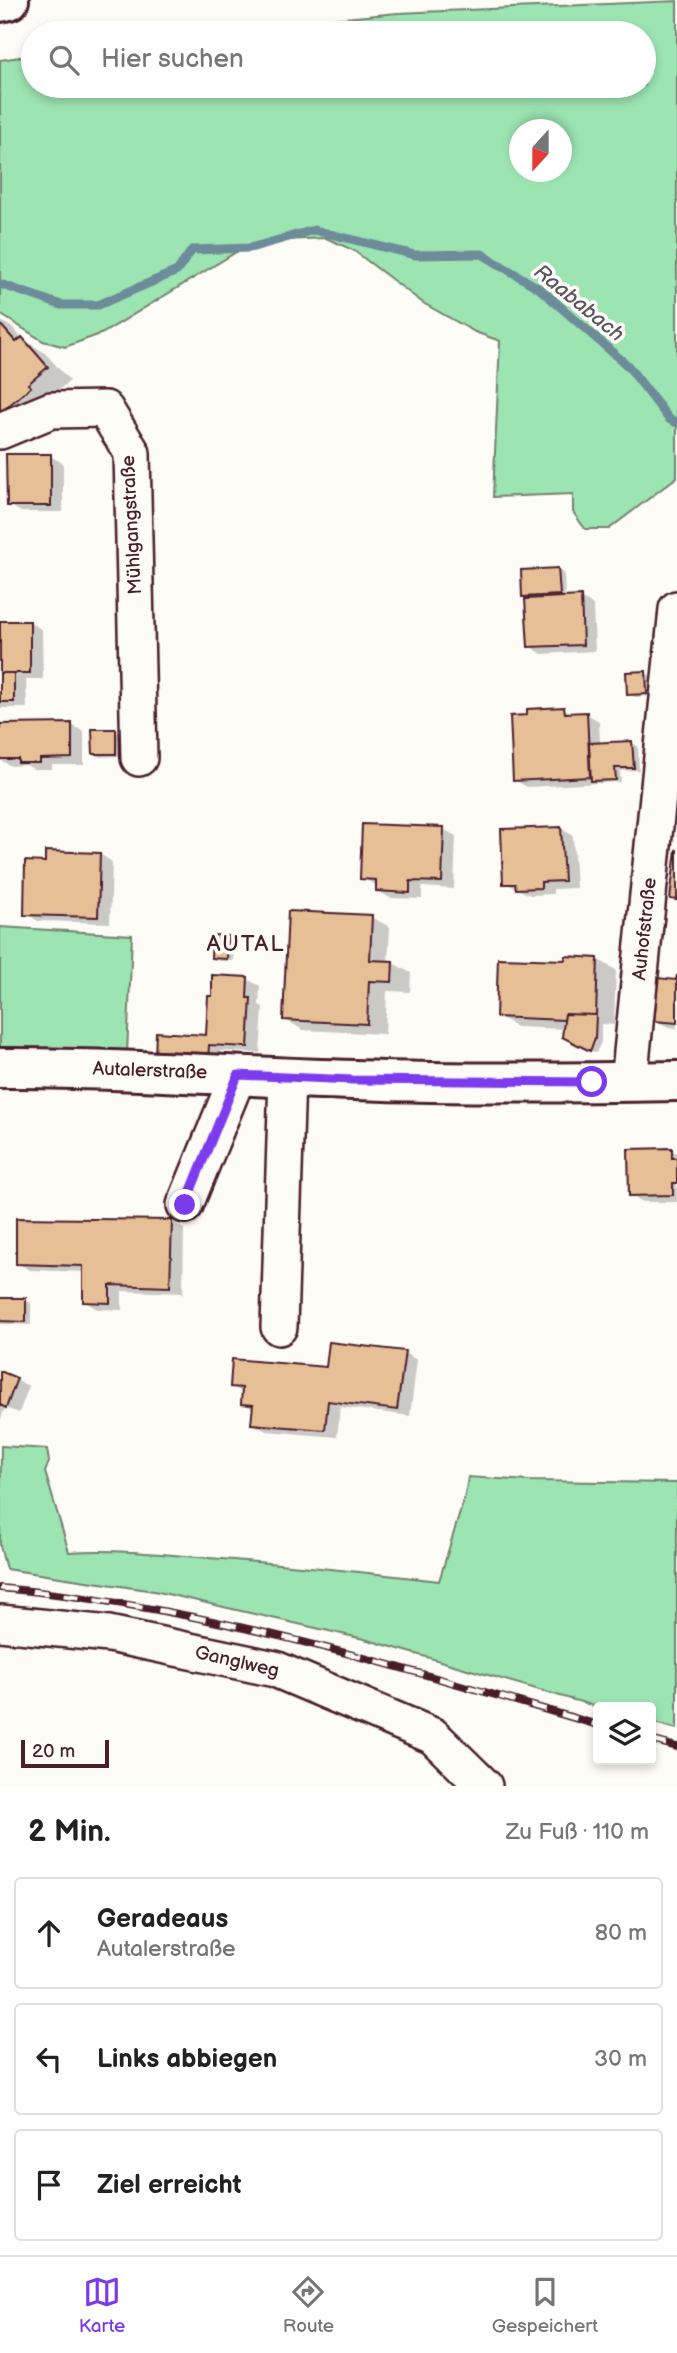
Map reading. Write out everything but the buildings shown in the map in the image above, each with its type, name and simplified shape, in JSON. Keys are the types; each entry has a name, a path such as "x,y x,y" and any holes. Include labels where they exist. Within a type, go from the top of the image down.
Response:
{"main road":[{"path":"0,2 9,0"},
{"name":"Autalerstraße","path":"0,1068 462,1082 677,1081"}],"street":[{"name":"Mühlgangstraße","path":"0,431 51,410 105,409 132,453 139,758"},
{"name":"Auhofstraße","path":"629,1082 677,610"},
{"path":"185,1205 238,1075"},
{"path":"279,1326 287,1077"},
{"name":"Ganglweg","path":"0,1623 109,1634 275,1669 433,1736 484,1786"}],"green space":[{"path":"677,1 677,477 609,529 585,529 573,512 573,494 493,497 500,341 475,332 423,303 353,250 326,238 286,240 243,248 103,333 65,347 43,341 0,314 0,60 21,57 21,98 656,98 656,21 313,21 398,13"},
{"path":"0,927 132,935 127,1055 0,1055"},
{"path":"1,1446 47,1449 49,1462 45,1472 69,1552 156,1554 439,1581 465,1496 468,1477 529,1481 677,1483 677,1729 656,1723 656,1702 593,1702 593,1706 368,1640 154,1591 6,1569 0,1546"}],"waterway":[{"name":"Raababach","path":"0,284 61,305 98,305 177,271 192,250 250,248 314,230 415,255 482,254 540,289 628,366 669,419 677,423"}],"railway":[{"path":"0,1588 77,1597 228,1624 377,1661 593,1724"},
{"path":"656,1741 677,1747"}],"district":[{"name":"AUTAL","path":"246,944"}],"route":[{"path":"185,1205 238,1075 475,1083 592,1082"}]}
